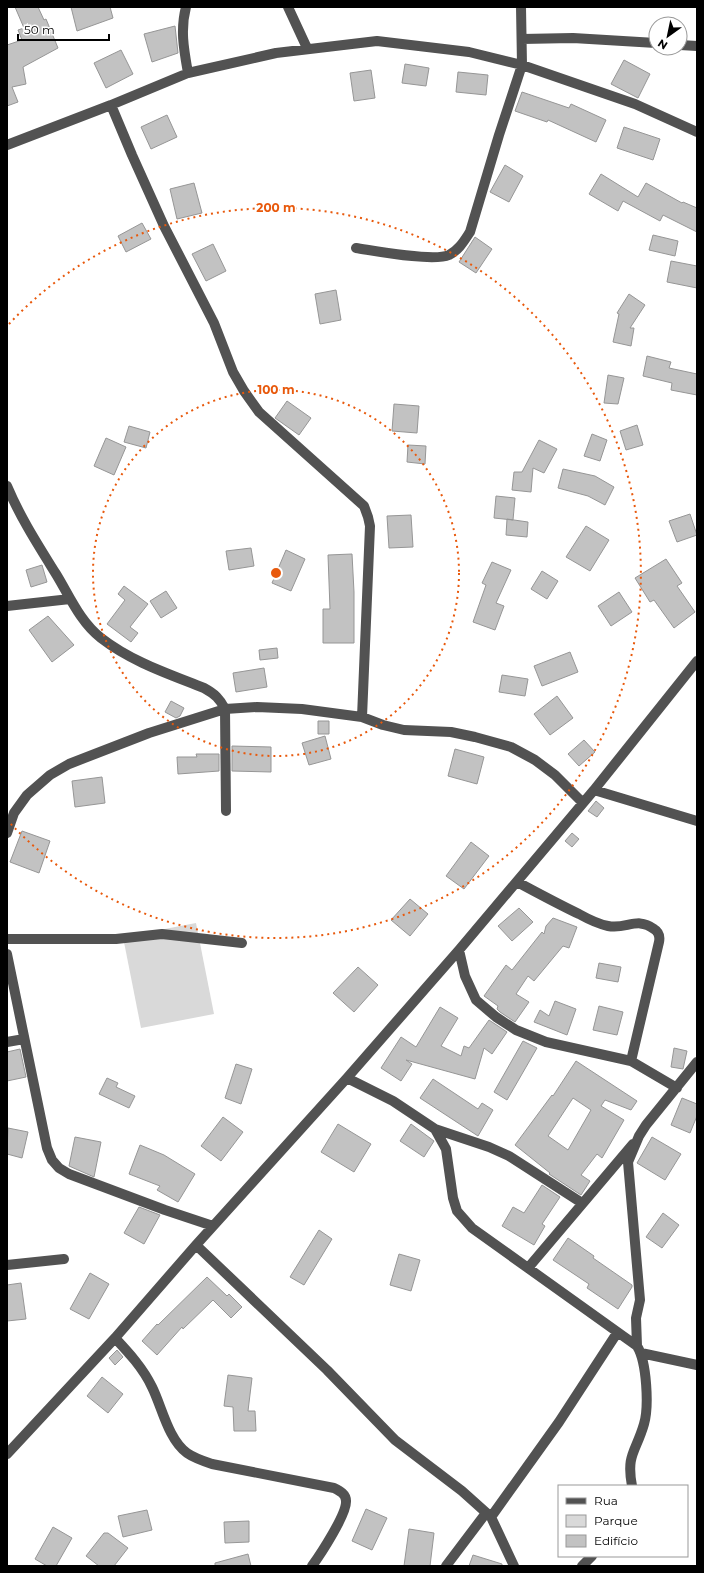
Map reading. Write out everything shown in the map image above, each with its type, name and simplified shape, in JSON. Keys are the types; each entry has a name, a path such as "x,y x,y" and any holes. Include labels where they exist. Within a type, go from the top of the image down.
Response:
{"street":[{"path":"186,7 182,20 182,37 188,73"},
{"path":"288,7 307,48"},
{"path":"356,248 433,258 449,255 462,245 470,232 522,65 521,7"},
{"path":"522,39 573,38 648,42"},
{"path":"7,144 111,105 188,73 276,52 377,41 469,52 522,65 635,104 697,132"},
{"path":"111,105 164,226 214,323 233,372 244,391 259,412 364,506 370,526 362,717"},
{"path":"7,486 28,529 70,599 86,622 99,637 128,656 204,688 220,700 225,709 226,811"},
{"path":"7,606 70,599"},
{"path":"7,1454 115,1338 459,950 582,802 594,790 697,661"},
{"path":"7,833 14,813 27,795 50,775 69,764 149,733 225,709 257,706 280,707 362,717 383,725 404,730 451,732 476,737 511,747 535,760 555,774 582,802"},
{"path":"594,790 697,821"},
{"path":"517,882 554,902 606,926 616,928 642,923 648,924 660,937 631,1061"},
{"path":"7,939 116,939 162,934 242,943"},
{"path":"459,950 465,976 473,996 486,1010 516,1030 546,1042 631,1061 677,1088"},
{"path":"7,954 47,1148 52,1160 59,1168 78,1178 164,1210 213,1226"},
{"path":"7,1042 24,1040"},
{"path":"528,1268 639,1136 646,1125 697,1062"},
{"path":"347,1078 393,1101 435,1129 489,1147 509,1156 582,1203"},
{"path":"435,1129 446,1149 453,1198 457,1211 472,1228 639,1350 697,1364"},
{"path":"632,1485 630,1476 631,1455 642,1430 646,1415 647,1401 639,1350 636,1318 640,1300 628,1162 639,1136"},
{"path":"196,1245 322,1365 395,1440 462,1491 489,1515 514,1566"},
{"path":"7,1265 64,1259"},
{"path":"446,1566 489,1515 559,1422 617,1333"},
{"path":"115,1338 142,1370 153,1388 175,1439 185,1452 196,1459 212,1464 334,1488 345,1496 347,1502 330,1540 312,1566"},
{"path":"582,1566 591,1557"}],"green space":[{"path":"196,923 214,1014 141,1028 123,937"}],"building":[{"path":"15,7 38,7 44,20 46,19 58,48 23,67 26,84 12,87 18,102 7,106 7,45 22,40 18,30 24,28"},
{"path":"71,7 110,7 113,18 77,31"},
{"path":"175,26 178,53 152,62 144,34"},
{"path":"121,50 133,74 106,88 94,63"},
{"path":"624,60 650,74 638,98 611,84"},
{"path":"405,64 429,68 426,86 402,83"},
{"path":"371,70 375,98 354,101 350,73"},
{"path":"458,72 488,75 486,95 456,92"},
{"path":"522,92 569,108 571,104 606,120 596,142 548,120 547,122 515,111"},
{"path":"167,115 177,137 151,149 141,127"},
{"path":"624,127 660,139 653,160 617,148"},
{"path":"505,165 523,176 509,202 490,192"},
{"path":"601,174 638,197 646,183 682,203 683,202 697,208 697,232 663,215 660,221 623,201 618,211 589,194"},
{"path":"194,183 202,213 177,219 170,189"},
{"path":"142,223 151,239 126,252 118,236"},
{"path":"653,235 678,241 675,256 649,250"},
{"path":"475,237 492,249 476,273 459,262"},
{"path":"213,244 226,271 206,281 192,254"},
{"path":"671,261 697,266 697,288 667,282"},
{"path":"336,290 341,320 320,324 315,294"},
{"path":"629,294 645,305 630,328 634,328 631,346 613,342 619,314 617,313"},
{"path":"647,356 671,362 669,368 697,374 697,395 671,390 672,383 643,376"},
{"path":"608,375 624,378 618,404 604,403"},
{"path":"287,401 311,418 299,435 275,418"},
{"path":"394,404 419,406 417,433 392,431"},
{"path":"637,425 643,445 626,450 620,431"},
{"path":"129,426 150,432 146,448 124,442"},
{"path":"592,434 607,440 600,461 584,456"},
{"path":"106,438 126,447 114,475 94,466"},
{"path":"539,440 557,449 544,473 533,468 531,492 512,490 514,472 522,472"},
{"path":"408,445 426,446 425,464 407,462"},
{"path":"563,469 595,476 614,487 605,505 588,496 558,488"},
{"path":"496,496 515,498 513,520 494,518"},
{"path":"690,514 697,535 677,542 669,521"},
{"path":"411,515 413,547 389,548 387,516"},
{"path":"507,519 528,522 527,537 506,535"},
{"path":"586,526 609,540 590,571 566,557"},
{"path":"251,548 254,566 229,570 226,551"},
{"path":"286,550 305,559 291,591 272,583"},
{"path":"352,554 354,643 323,643 323,609 330,609 328,555"},
{"path":"666,559 682,583 677,586 695,612 674,628 654,600 650,602 635,578"},
{"path":"492,562 511,570 496,603 504,606 495,630 473,622 486,585 482,583"},
{"path":"42,565 47,582 31,587 26,570"},
{"path":"542,571 558,581 547,599 531,589"},
{"path":"124,586 148,604 130,627 138,633 131,642 107,624 125,600 118,594"},
{"path":"166,591 177,608 161,618 150,601"},
{"path":"619,592 632,612 611,626 598,606"},
{"path":"48,616 74,645 52,662 29,630"},
{"path":"277,648 278,658 260,660 259,650"},
{"path":"570,652 578,672 542,686 534,666"},
{"path":"264,668 267,687 236,692 233,673"},
{"path":"502,675 528,679 525,696 499,692"},
{"path":"557,696 573,718 550,735 534,714"},
{"path":"171,701 184,708 180,716 176,718 165,712"},
{"path":"318,721 329,721 329,734 318,734"},
{"path":"325,736 331,759 309,765 302,743"},
{"path":"584,740 595,752 579,766 568,754"},
{"path":"232,746 271,747 271,772 232,771"},
{"path":"455,749 484,757 477,784 448,776"},
{"path":"196,754 219,754 219,771 178,774 177,757 197,757"},
{"path":"102,777 105,803 75,807 72,781"},
{"path":"596,801 604,808 597,817 588,811"},
{"path":"22,831 50,841 39,873 10,862"},
{"path":"572,833 579,839 572,847 565,841"},
{"path":"471,842 489,856 464,889 446,876"},
{"path":"410,899 428,914 410,936 391,920"},
{"path":"519,908 533,922 512,941 498,926"},
{"path":"553,918 577,927 569,948 563,946 534,981 528,976 516,994 529,1002 515,1022 500,1012 497,1009 498,1006 484,996 506,965 512,970 542,932 544,934 546,926"},
{"path":"599,963 621,967 618,982 596,978"},
{"path":"358,967 378,985 354,1012 333,993"},
{"path":"555,1001 576,1009 567,1035 534,1022 540,1010 549,1016"},
{"path":"599,1006 623,1012 617,1035 593,1030"},
{"path":"440,1007 458,1018 441,1046 461,1056 464,1046 469,1048 489,1020 507,1032 492,1054 484,1048 475,1079 406,1060 412,1064 401,1081 381,1068 401,1037 416,1047"},
{"path":"523,1041 537,1048 507,1100 494,1092"},
{"path":"674,1048 687,1051 683,1069 671,1067"},
{"path":"20,1049 26,1077 7,1081 7,1052"},
{"path":"576,1061 637,1101 631,1110 605,1100 601,1106 624,1120 602,1158 597,1154 581,1175 590,1181 581,1195 549,1174 550,1173 515,1145 552,1095 553,1096","holes":["573,1098 591,1110 568,1150 548,1136"]},
{"path":"236,1064 252,1069 241,1104 225,1098"},
{"path":"107,1078 118,1083 116,1087 135,1096 129,1108 99,1094"},
{"path":"433,1079 478,1109 482,1103 493,1110 478,1136 420,1098"},
{"path":"682,1098 697,1104 697,1116 690,1133 671,1125"},
{"path":"223,1117 243,1132 221,1161 201,1146"},
{"path":"338,1124 371,1144 354,1172 321,1152"},
{"path":"411,1124 434,1141 424,1157 400,1141"},
{"path":"8,1128 28,1132 22,1158 7,1154"},
{"path":"75,1137 101,1142 94,1177 69,1166"},
{"path":"652,1137 681,1154 665,1180 637,1163"},
{"path":"140,1145 164,1155 195,1174 178,1202 157,1190 160,1186 129,1174"},
{"path":"542,1185 560,1197 542,1224 545,1226 534,1245 502,1226 513,1207 524,1213"},
{"path":"139,1207 160,1215 144,1244 124,1233"},
{"path":"663,1213 679,1225 662,1248 646,1237"},
{"path":"319,1230 332,1239 304,1285 290,1277"},
{"path":"568,1238 594,1256 593,1258 632,1285 618,1309 587,1288 589,1284 553,1260"},
{"path":"399,1254 420,1260 411,1291 390,1285"},
{"path":"90,1273 109,1284 89,1319 70,1309"},
{"path":"207,1277 227,1296 229,1294 242,1307 231,1318 213,1300 183,1329 182,1327 157,1355 142,1341 157,1324 158,1325"},
{"path":"21,1283 26,1319 7,1321 7,1285"},
{"path":"117,1350 123,1357 115,1365 109,1358"},
{"path":"228,1375 252,1378 248,1411 255,1411 256,1431 234,1431 233,1407 224,1406"},
{"path":"102,1377 123,1394 108,1413 87,1396"},
{"path":"366,1509 387,1518 372,1550 352,1541"},
{"path":"147,1510 152,1530 123,1537 118,1516"},
{"path":"249,1521 249,1542 225,1543 224,1522"},
{"path":"53,1527 72,1538 56,1566 47,1566 35,1559"},
{"path":"409,1529 434,1533 430,1566 404,1566"},
{"path":"104,1533 108,1533 128,1548 114,1566 99,1566 86,1556"},
{"path":"248,1554 251,1566 215,1566 215,1563"},
{"path":"473,1555 502,1564 502,1566 469,1566"}]}
